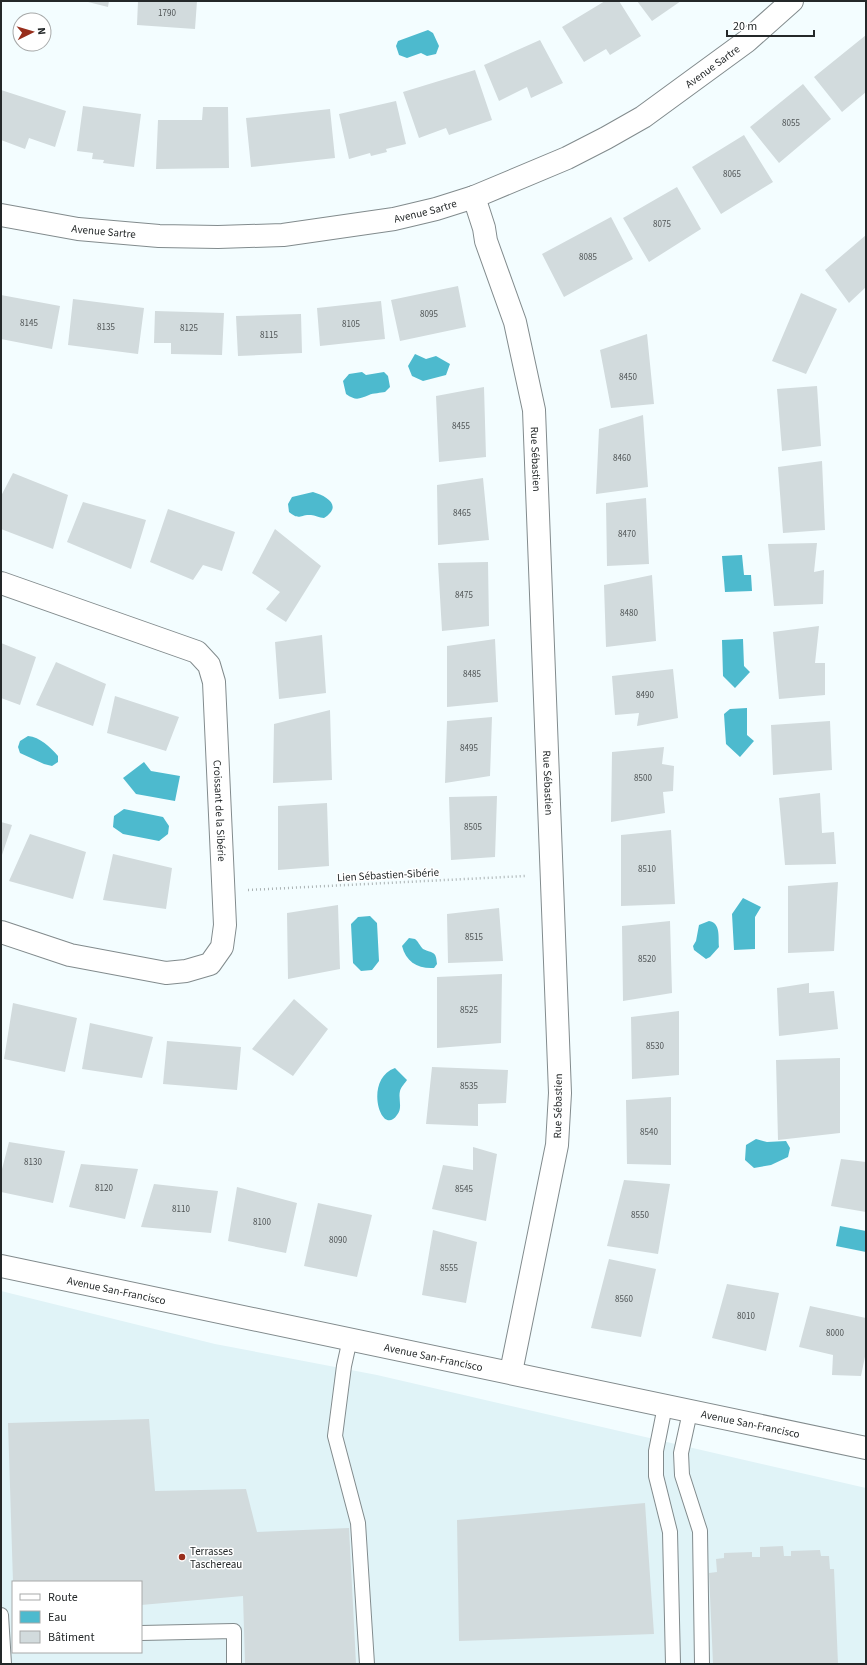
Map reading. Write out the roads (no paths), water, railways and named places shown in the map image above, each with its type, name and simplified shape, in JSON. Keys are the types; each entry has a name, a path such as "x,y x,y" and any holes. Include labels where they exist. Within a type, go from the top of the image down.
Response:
{"street":[{"name":"Avenue Sartre","path":"1,215 78,230 159,236 218,238 283,234 394,219 474,197 567,158 643,117 747,41 782,4"},
{"name":"Rue Sébastien","path":"474,197 484,228 486,241 514,322 534,410 553,874 560,1093 557,1145 511,1372"},
{"name":"Croissant de la Sibérie","path":"1,583 197,652 209,665 214,682 226,925 222,947 210,964 186,971 166,973 70,956 1,932"},
{"name":"Avenue San-Francisco","path":"1,1266 511,1372 690,1412 866,1448"}],"lane":[{"path":"350,1339 344,1366 335,1436 358,1523 367,1664"},
{"path":"665,1406 656,1451 656,1476 670,1532 673,1664"},
{"path":"690,1412 681,1453 682,1475 700,1531 702,1664"},
{"path":"1,1615 8,1637 4,1664"},
{"path":"142,1633 234,1631 234,1664"}],"water":[{"path":"428,30 433,33 439,46 436,54 427,56 421,53 407,58 399,55 396,46 398,41"},
{"path":"415,354 426,359 436,356 450,364 446,375 423,381 412,376 408,366"},
{"path":"362,372 366,375 384,372 388,376 390,387 385,392 360,398 349,396 346,394 343,381 349,374"},
{"path":"313,492 323,496 331,502 333,506 330,514 324,518 314,515 298,517 289,512 288,504 292,497"},
{"path":"742,555 744,575 751,575 752,591 725,592 722,556"},
{"path":"743,639 744,666 750,672 735,688 723,676 722,640"},
{"path":"747,708 747,735 754,741 740,757 726,744 724,714 730,709"},
{"path":"28,736 41,740 48,746 58,756 58,762 52,766 20,753 18,747 20,741"},
{"path":"144,762 151,771 180,776 175,801 136,794 123,778"},
{"path":"124,809 163,817 169,826 168,834 159,841 123,834 113,827 114,816"},
{"path":"743,898 761,907 755,917 755,949 734,950 732,914"},
{"path":"370,916 377,923 379,961 372,970 361,971 353,963 351,924 358,917"},
{"path":"709,921 713,922 717,927 719,947 710,957 706,959 694,950 693,946 696,941 699,925"},
{"path":"409,938 415,939 423,949 435,954 437,964 434,968 418,966 406,956 402,946"},
{"path":"395,1068 407,1080 400,1091 399,1112 391,1120 385,1119 381,1113 377,1094 380,1083 385,1074"},
{"path":"756,1139 767,1142 786,1141 790,1148 788,1157 771,1165 754,1168 745,1160 746,1145"},
{"path":"840,1226 866,1231 866,1252 836,1246"}],"place":[{"name":"Terrasses Taschereau","path":"182,1557"}]}
